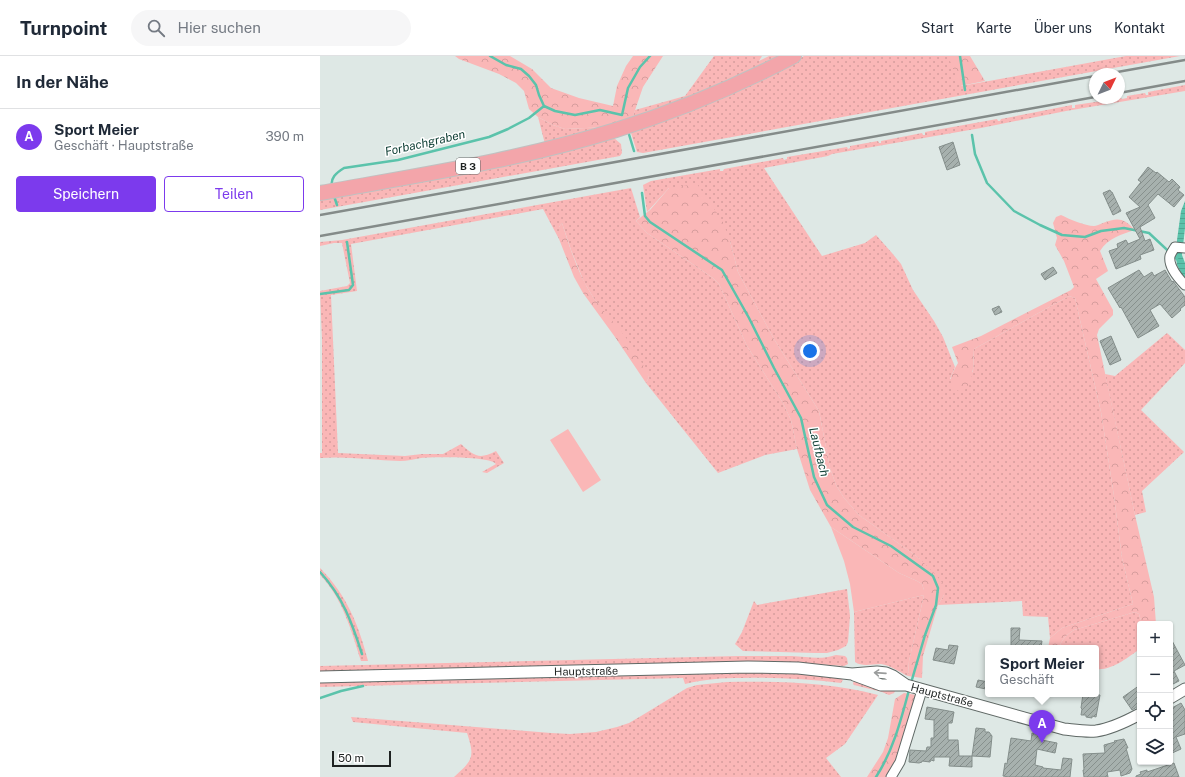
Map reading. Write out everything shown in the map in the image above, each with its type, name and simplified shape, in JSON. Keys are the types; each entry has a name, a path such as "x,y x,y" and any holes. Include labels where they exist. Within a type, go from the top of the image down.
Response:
{"main road":[{"name":"B 3","path":"320,193 479,164 550,148 614,131 721,91 794,56"}],"street":[{"path":"1185,248 1175,247 1170,256 1171,265 1185,285"},
{"name":"Hauptstraße","path":"320,677 748,667 798,668 852,674 877,672 886,673 912,687 1064,729 1095,731 1122,723 1137,716"},
{"path":"891,777 900,762 912,687"},
{"path":"1173,696 1185,689"}],"green space":[{"path":"455,56 510,56 532,69 551,88 579,98 613,106 617,86 626,66 633,56 663,56 643,87 633,116 607,127 565,129 553,125 538,117 529,109 524,91 516,83 499,74 459,59"},
{"path":"714,56 762,56 759,61 769,56 784,56 715,89 635,119 633,116 635,110 685,96"},
{"path":"804,56 949,56 961,86 1126,56 1180,56 1114,68 1089,68 1089,72 643,153 637,152 631,133 637,129 784,67"},
{"path":"948,56 970,56 985,81 960,86"},
{"path":"1185,85 1185,91 1125,101 1127,96 1145,93 1148,95 1148,92"},
{"path":"1089,103 1108,104 832,154 764,168 822,256 865,243 876,235 892,253 901,264 913,290 943,337 955,367 950,379 973,372 974,349 1069,296 1075,298 1101,412 1122,558 1133,604 1062,628 1050,638 1048,617 1023,616 1022,601 938,605 944,595 919,558 859,515 844,498 836,485 830,468 819,411 774,339 738,272 730,241 669,188 647,212 643,185 651,181 720,169 720,171 723,171 724,169 783,158 784,160 787,159 787,157 847,147 848,149 850,146 878,141 881,143 881,141 922,133 925,135 925,132 997,119 1000,121 1001,119 1072,105 1072,108 1075,108 1075,105"},
{"path":"538,117 553,125 565,129 607,127 545,144"},
{"path":"614,138 621,144 622,153 620,156 320,210 320,198"},
{"path":"697,184 723,222 730,241 738,272 774,339 819,411 830,468 836,485 844,498 859,515 919,558 943,584 944,595 938,605 923,656 922,678 908,676 909,661 924,595 922,584 899,573 831,527 810,490 797,449 791,420 783,403 747,346 719,284 713,278 647,233 636,221 650,210 669,188"},
{"path":"631,188 640,217 636,221 647,233 713,278 719,284 747,346 783,403 791,420 797,449 765,455 718,473 646,383 649,377 584,282 562,223 559,227 559,239 543,209 351,244 357,291 331,295 338,453 405,456 443,454 461,444 473,454 481,456 496,451 504,463 487,473 482,472 496,464 491,461 472,458 421,458 400,461 320,458 320,453 322,453 322,339 320,291 347,286 350,283 342,243 320,246 320,242 342,240"},
{"path":"1061,215 1090,226 1117,219 1124,221 1135,230 1111,240 1100,251 1108,271 1096,279 1113,310 1113,315 1099,329 1097,335 1154,597 1156,621 1141,621 1139,614 1135,612 1074,630 1061,642 1060,645 1049,645 1050,638 1062,628 1133,604 1122,558 1101,412 1075,298 1069,296 974,349 971,378 967,388 963,392 954,388 951,384 951,377 958,363 952,347 981,336 1071,290 1074,287 1064,261 1055,245 1057,238 1053,223 1056,217"},
{"path":"562,223 583,279 600,307 624,335 638,355 649,377 646,383 583,293 574,277 559,239 559,227"},
{"path":"1167,333 1185,350 1185,363 1141,410 1184,452 1142,491 1146,512 1135,515 1105,374 1115,376"},
{"path":"568,429 601,480 583,492 550,440"},
{"path":"831,527 899,573 922,584 924,595 854,612 850,584 844,561"},
{"path":"320,568 344,599 356,623 368,661 361,661 345,615 335,594 320,575"},
{"path":"847,589 850,616 848,642 846,646 838,650 827,653 743,651 735,644 742,632 754,601 757,605"},
{"path":"924,595 909,661 908,676 891,667 881,664 864,665 855,662 854,612"},
{"path":"1135,612 1139,614 1141,621 1137,621 1137,651 1114,666 1108,668 1099,669 1099,645 1060,645 1074,630"},
{"path":"836,655 845,656 848,664 844,666 770,661 320,672 320,666 739,656 792,656 820,658"},
{"path":"771,672 838,677 843,680 841,683 804,679 728,678 685,684 683,678 320,687 320,681"},
{"path":"854,680 897,688 894,693 889,695 854,685"},
{"path":"727,682 803,683 841,687 878,695 845,744 826,758 841,777 454,777 471,758 471,748 467,733 353,722 351,717 551,733 570,734 596,732 629,723 687,688 697,685"},
{"path":"904,693 916,695 897,758 887,777 867,777 883,752 888,738 895,699"}],"shaded area":[{"path":"1185,201 1185,228 1182,255 1185,263 1185,280 1177,265 1176,257 1181,211"}],"building":[{"path":"953,142 960,165 947,170 939,147"},
{"path":"1148,167 1169,182 1172,179 1180,187 1178,190 1184,195 1174,207 1158,194 1148,205 1155,218 1140,227 1145,241 1150,239 1154,250 1140,255 1141,259 1116,269 1109,251 1118,248 1117,244 1126,240 1128,244 1140,239 1126,213 1140,207 1129,197 1141,182 1138,180"},
{"path":"1110,190 1121,211 1113,215 1103,193"},
{"path":"1053,267 1057,273 1045,280 1041,274"},
{"path":"1139,270 1144,277 1152,272 1154,276 1165,270 1172,282 1173,281 1185,297 1185,305 1172,318 1160,304 1150,310 1159,326 1138,338 1121,307 1120,308 1108,288"},
{"path":"999,306 1002,312 995,315 992,309"},
{"path":"1111,336 1121,360 1110,365 1100,341"},
{"path":"1011,628 1020,628 1019,640 1042,641 1041,645 1011,645"},
{"path":"1173,643 1185,665 1174,671 1179,681 1173,684"},
{"path":"949,645 958,646 954,664 933,660 936,648 948,650"},
{"path":"978,680 985,681 985,689 976,687"},
{"path":"1137,687 1137,707 1132,710 1123,697"},
{"path":"1100,695 1096,717 1092,716 1092,718 1086,717 1086,715 1081,715 1083,697 1099,697"},
{"path":"1181,703 1185,710 1185,734 1176,737 1181,749 1173,753 1173,729 1173,707"},
{"path":"927,707 954,712 952,723 948,723 948,740 958,740 959,756 972,756 972,767 949,766 950,757 934,757 934,761 931,760 930,762 909,762 910,750 926,751 927,747 931,747 931,738 934,738 934,720 925,719"},
{"path":"976,728 985,729 985,732 989,732 992,736 990,757 972,756"},
{"path":"1032,733 1043,736 1042,740 1057,743 1055,753 1037,749 1035,765 1043,768 1061,770 1063,758 1072,759 1070,777 1003,776 1005,763 1007,764 1011,738 1031,741"},
{"path":"1124,739 1128,748 1126,748 1132,769 1130,773 1121,776 1120,770 1107,772 1108,777 1084,777 1083,754 1105,753 1104,745"},
{"path":"1173,763 1179,777 1136,777 1141,774 1140,772 1147,770 1147,772 1168,765 1173,765"}],"waterway":[{"name":"Laufbach","path":"490,56 506,65 521,69 536,85 544,106 555,111 575,115 600,110 622,115"},
{"path":"622,115 628,88 640,67 650,56"},
{"path":"960,56 965,90"},
{"name":"Forbachgraben","path":"332,187 334,176 344,168 398,160 489,137 529,118 544,106"},
{"name":"Laufbach","path":"628,131 634,151"},
{"path":"972,135 975,154 987,183 1014,211 1062,235 1085,237 1101,231 1124,228 1149,233 1179,261"},
{"name":"Laufbach","path":"642,193 645,216 650,222 722,270 749,318 801,418 814,477 827,505 853,527 891,546 933,576 938,588 936,605 925,635 911,683"},
{"name":"Forbachgraben","path":"334,196 337,205"},
{"name":"Forbachgraben","path":"320,294 349,290 353,285 347,242"},
{"name":"Forbachgraben","path":"320,572 328,581 341,601 362,654"},
{"name":"Forbachgraben","path":"320,698 363,686"},
{"name":"Laufbach","path":"876,777 892,746 900,724 909,690"}],"railway":[{"path":"1125,71 1185,60"},
{"path":"320,215 1089,77"},
{"path":"1125,92 1185,81"},
{"path":"320,236 1089,98"}],"place":[{"name":"Sport Meier","path":"1042,743"}]}
